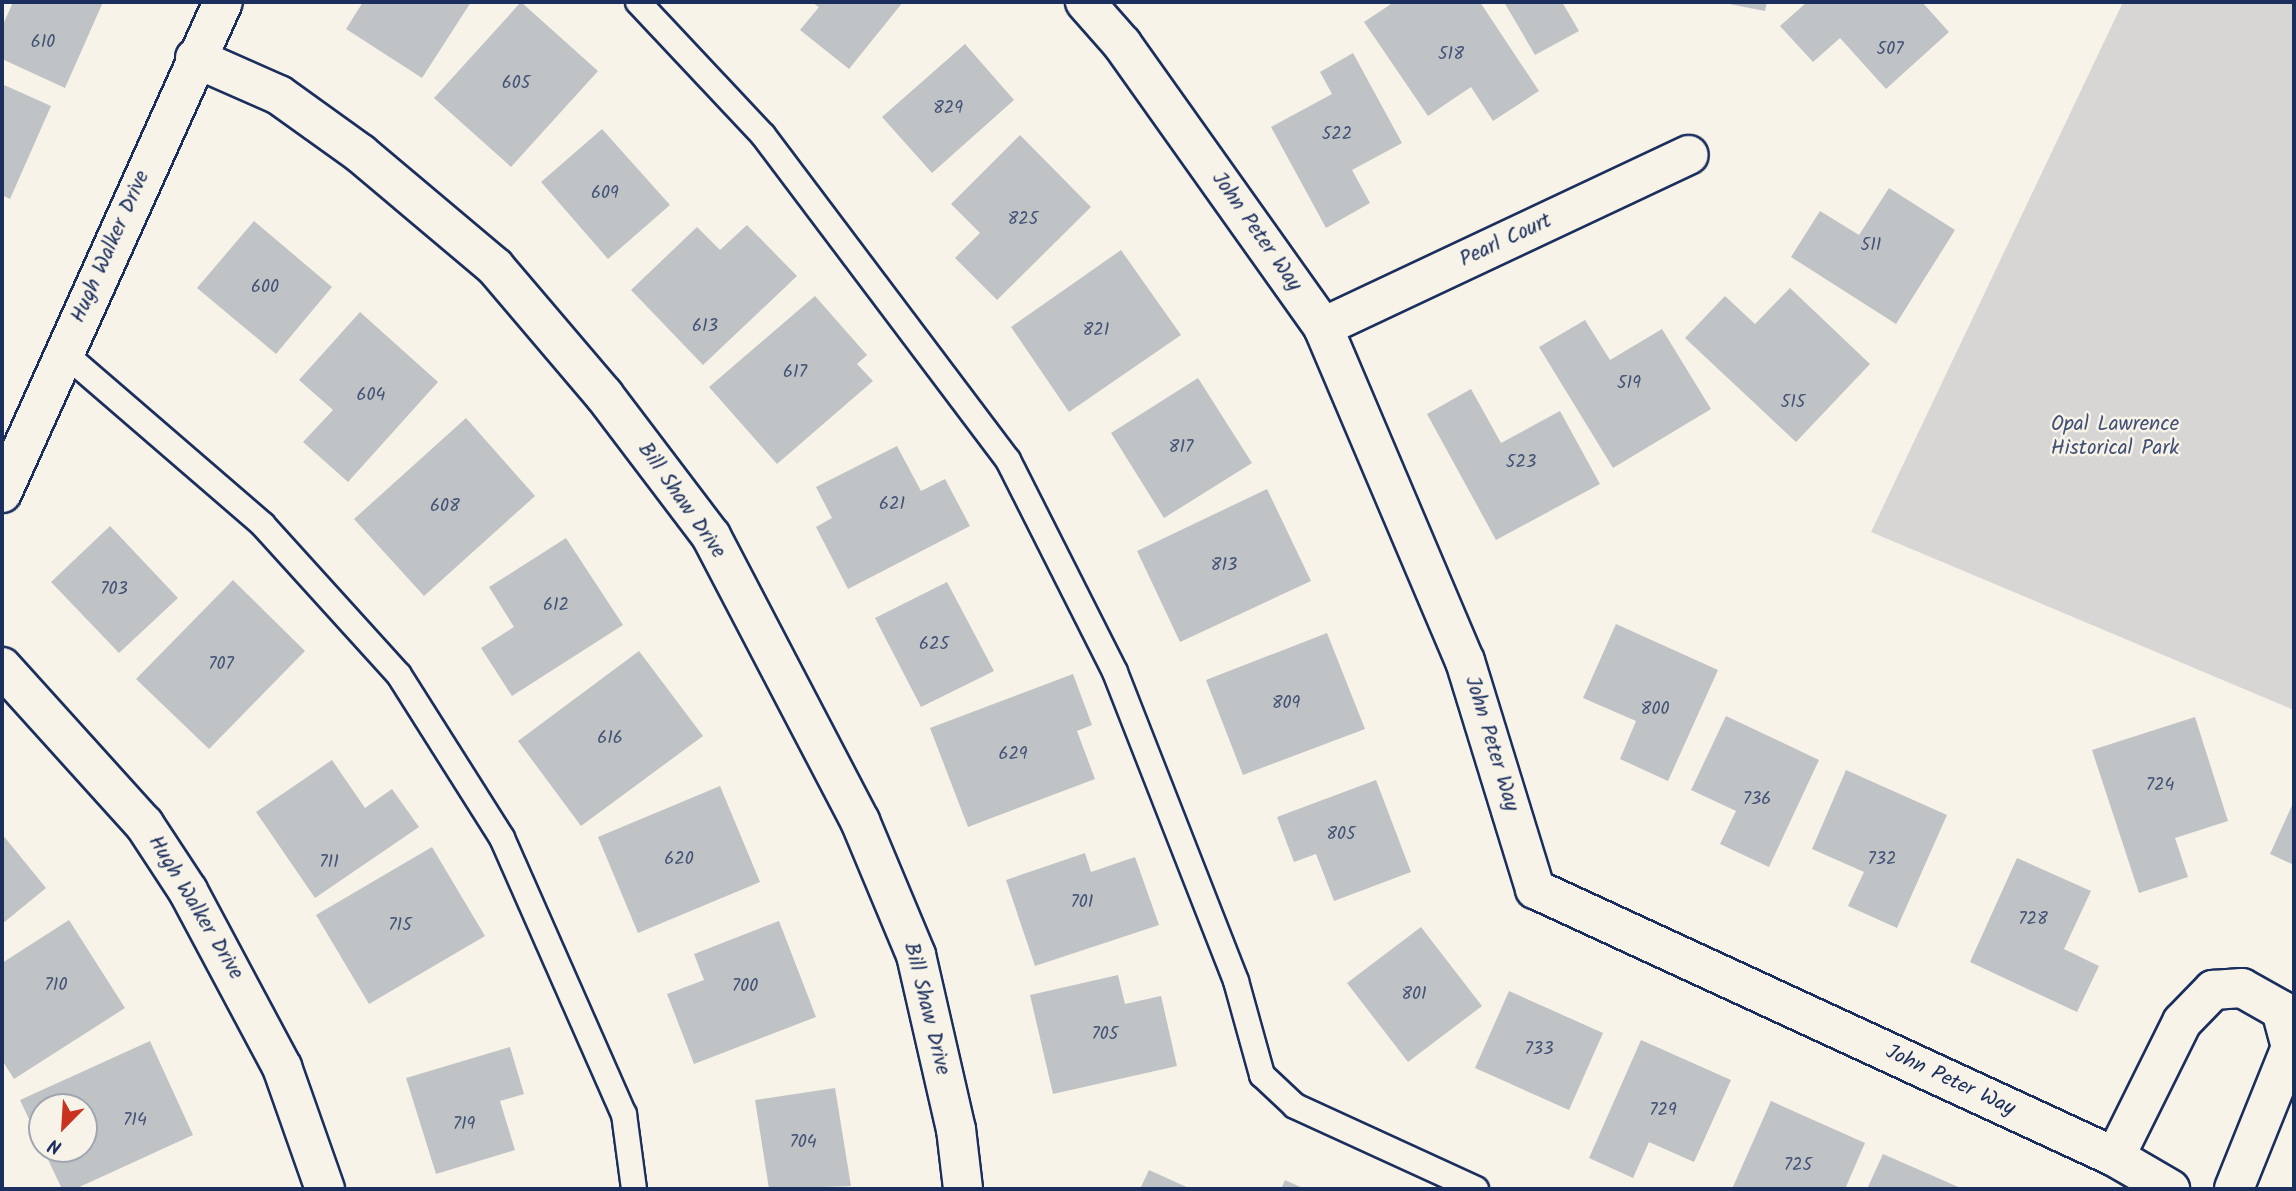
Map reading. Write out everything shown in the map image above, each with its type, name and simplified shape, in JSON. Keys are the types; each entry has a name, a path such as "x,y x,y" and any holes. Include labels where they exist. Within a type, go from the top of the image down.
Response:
{"street":[{"name":"Hugh Walker Drive","path":"2,494 195,58 223,2"},
{"name":"John Peter Way","path":"1085,2 1122,44 1323,327 1465,661 1535,889 2115,1157 2169,1189"},
{"name":"Bill Shaw Drive","path":"195,58 279,95 361,154 495,267 604,395 711,536 860,821 916,955 956,1129 963,1189"},
{"name":"Pearl Court","path":"1323,327 1689,155"},
{"name":"Hugh Walker Drive","path":"2,667 144,824 188,891 282,1067 325,1189"},
{"path":"2115,1157 2182,1022 2213,990 2242,988 2280,1010 2291,1047 2234,1189"}],"lane":[{"path":"638,2 763,135 1008,460 1115,672 1236,981 1262,1075 1295,1106 1476,1189"},
{"path":"64,353 263,525 398,675 502,838 624,1114 634,1189"}],"green space":[{"name":"Opal Lawrence Historical Park","path":"2123,2 2294,2 2294,710 1871,532"}],"building":[{"path":"13,2 103,2 65,88 2,59 2,27"},
{"path":"363,2 471,2 422,78 346,29"},
{"path":"521,2 598,71 511,167 434,98"},
{"path":"811,2 903,2 849,69 800,30 819,7"},
{"path":"1394,2 1480,2 1539,91 1493,121 1471,87 1428,116 1364,22"},
{"path":"1504,2 1562,2 1579,31 1535,55"},
{"path":"1719,2 1767,2 1765,11"},
{"path":"1807,2 1922,2 1949,32 1886,89 1840,38 1813,62 1780,26"},
{"path":"965,44 1014,100 932,173 882,117"},
{"path":"1353,53 1402,143 1352,170 1370,203 1326,228 1271,127 1332,94 1320,72"},
{"path":"2,84 51,106 10,199 2,195"},
{"path":"602,129 670,205 608,259 541,182"},
{"path":"1020,135 1091,207 997,300 955,258 980,233 951,204"},
{"path":"1889,188 1955,230 1896,324 1791,257 1820,211 1859,235"},
{"path":"254,221 332,287 276,354 197,288"},
{"path":"747,225 797,276 703,365 631,290 697,227 720,250"},
{"path":"1121,250 1181,335 1069,412 1011,327"},
{"path":"1790,288 1870,364 1796,442 1685,338 1725,296 1755,324"},
{"path":"815,296 867,355 857,364 873,381 777,464 709,387"},
{"path":"360,312 438,382 348,482 303,442 333,410 299,380"},
{"path":"1585,320 1610,360 1662,329 1711,409 1613,468 1539,347"},
{"path":"1198,378 1252,463 1164,518 1111,433"},
{"path":"1471,389 1501,443 1560,411 1600,484 1496,540 1427,414"},
{"path":"466,418 535,496 424,596 354,519"},
{"path":"897,446 921,491 945,479 970,526 848,589 816,527 832,518 816,487"},
{"path":"1267,489 1311,581 1180,642 1137,551"},
{"path":"110,526 178,598 119,653 51,582"},
{"path":"566,538 623,625 512,696 481,648 514,627 489,587"},
{"path":"233,580 305,651 209,749 136,679"},
{"path":"947,582 994,671 921,707 875,618"},
{"path":"1616,624 1718,670 1668,781 1620,759 1636,721 1583,698"},
{"path":"1327,633 1365,729 1243,775 1206,680"},
{"path":"639,651 703,736 581,826 518,741"},
{"path":"1073,674 1092,725 1077,731 1095,779 968,827 930,728"},
{"path":"1726,716 1819,760 1769,867 1720,844 1736,811 1691,790"},
{"path":"2195,717 2228,821 2175,838 2188,877 2139,893 2092,750"},
{"path":"332,760 365,808 392,789 419,827 315,898 256,812"},
{"path":"1846,770 1947,815 1897,928 1848,906 1864,872 1812,849"},
{"path":"1376,780 1411,872 1334,901 1316,854 1294,862 1277,817"},
{"path":"720,786 760,882 638,933 598,837"},
{"path":"2294,801 2294,865 2270,854"},
{"path":"2,834 46,888 2,924"},
{"path":"432,847 485,936 369,1004 316,915"},
{"path":"1085,853 1091,872 1135,857 1159,925 1035,966 1006,880"},
{"path":"2017,858 2091,891 2064,949 2099,966 2077,1012 1970,962"},
{"path":"69,920 125,1008 14,1079 2,1060 2,963"},
{"path":"779,921 816,1017 694,1064 667,994 704,980 694,954"},
{"path":"1421,927 1482,1006 1408,1062 1347,983"},
{"path":"1118,975 1125,1004 1161,996 1177,1066 1053,1094 1030,995"},
{"path":"1509,991 1603,1033 1569,1110 1475,1068"},
{"path":"1641,1040 1731,1080 1694,1162 1649,1142 1633,1178 1589,1158"},
{"path":"150,1041 193,1135 75,1189 62,1189 50,1163 98,1163 98,1093 35,1093"},
{"path":"510,1047 524,1094 500,1101 515,1150 436,1174 406,1078"},
{"path":"835,1088 851,1186 769,1189 755,1100"},
{"path":"28,1096 28,1117 20,1100"},
{"path":"1771,1101 1865,1143 1845,1189 1732,1189"},
{"path":"1883,1154 1963,1189 1867,1189"},
{"path":"1149,1170 1191,1189 1140,1189"},
{"path":"1285,1180 1305,1189 1281,1189"}]}
